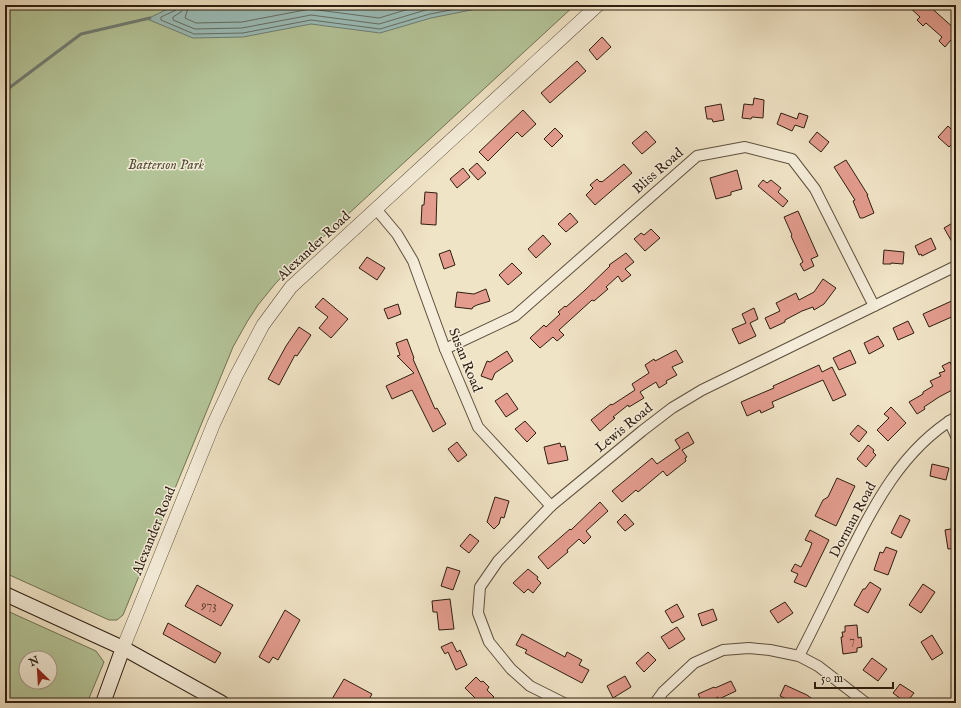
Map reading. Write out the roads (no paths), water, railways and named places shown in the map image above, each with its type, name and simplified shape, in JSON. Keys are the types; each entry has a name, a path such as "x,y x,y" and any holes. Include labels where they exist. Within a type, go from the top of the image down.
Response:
{"main road":[{"path":"5,594 123,648 222,703"},
{"path":"104,703 123,648"}],"street":[{"name":"Alexander Road","path":"123,648 214,423 236,376 263,325 291,287 598,5"},
{"name":"Bliss Road","path":"445,349 515,316 697,156 745,146 792,159 816,189 874,306"},
{"name":"Susan Road","path":"376,209 397,234 413,261 445,349 478,427 551,506"},
{"name":"Lewis Road","path":"564,703 530,686 511,669 489,642 478,613 480,588 498,561 551,506 672,408 702,390 956,266"},
{"path":"952,419 956,436"},
{"name":"Dorman Road","path":"799,656 868,516 894,474 921,443 952,419"},
{"path":"655,703 663,692 694,662 723,650 749,648 770,650 799,656 818,666 866,703"}],"water":[{"path":"176,5 496,5 431,18 380,33 311,24 243,37 193,38 147,19"}],"waterway":[{"path":"5,91 81,34 150,18"}],"park label":[{"name":"Batterson Park","path":"166,165"}]}
